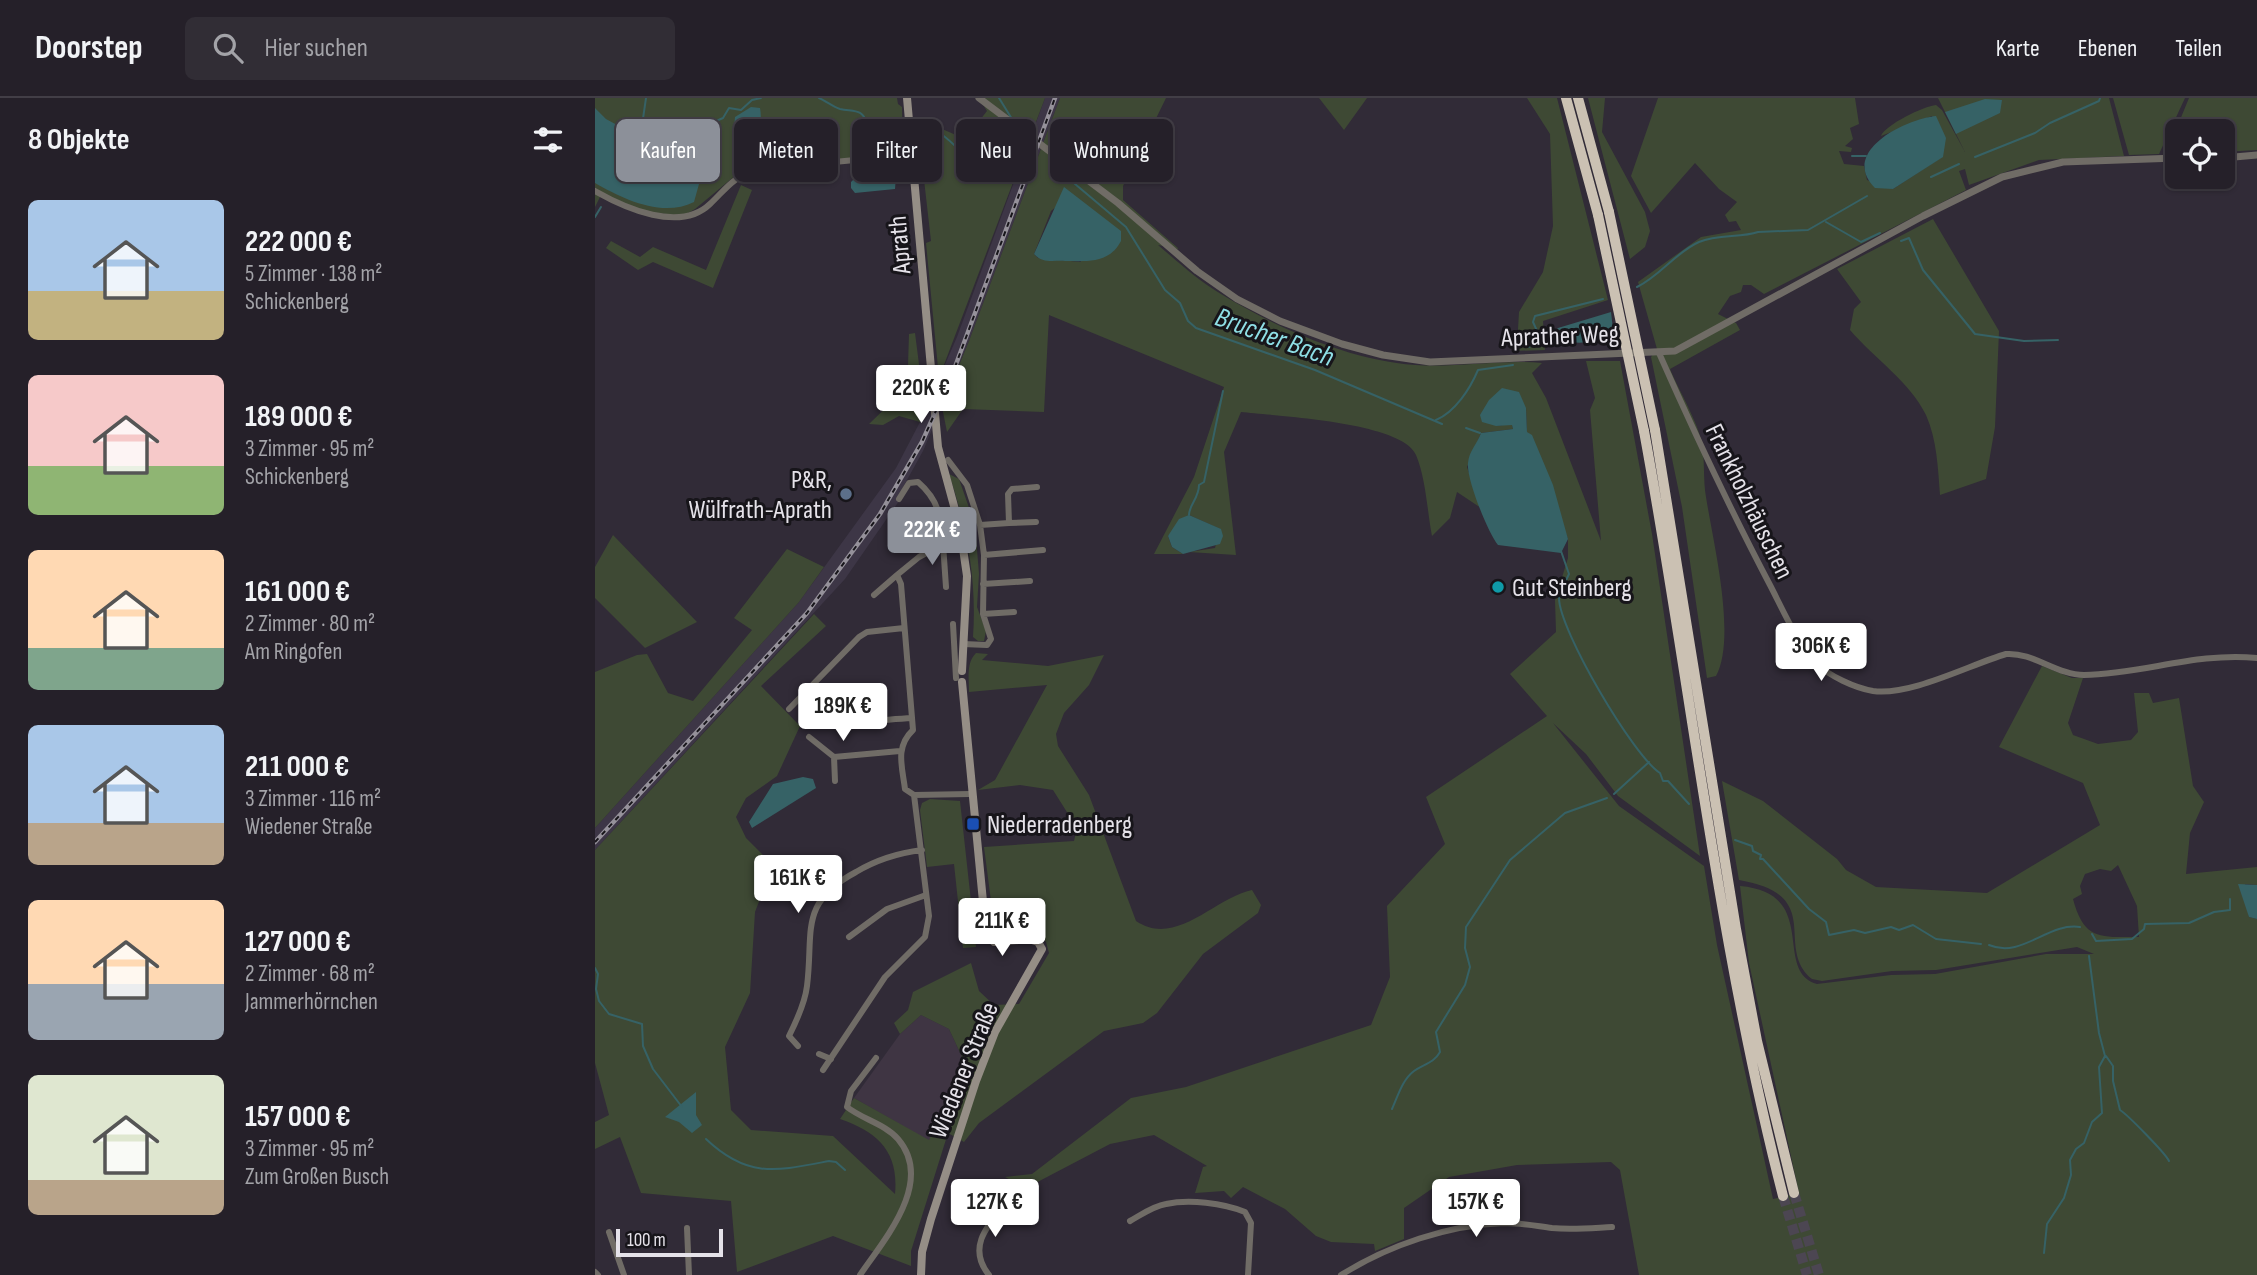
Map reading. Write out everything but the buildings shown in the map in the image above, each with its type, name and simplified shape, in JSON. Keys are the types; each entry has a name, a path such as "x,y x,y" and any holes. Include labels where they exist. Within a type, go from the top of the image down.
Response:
{"highway":[{"path":"1566,98 1604,213"},
{"path":"1578,98 1649,430 1746,1043 1789,1195"}],"main road":[{"name":"Aprath","path":"907,98 909,119"},
{"name":"Aprath","path":"915,182 934,388"},
{"name":"Wiedener Straße","path":"921,1275 922,1252 931,1219 981,1069 995,1032 1042,949 1038,942 1029,939 994,942 986,933 958,675 968,599 965,551 939,458 934,388"}],"street":[{"name":"Aprather Weg","path":"979,98 1118,203 1217,286 1311,334 1383,355 1430,362 1675,351 1944,205 2002,177 2063,162 2165,158"},
{"path":"2235,157 2257,155"},
{"path":"595,191 649,214 684,217 709,206 727,183 755,171 852,161"},
{"name":"Frankholzhäuschen","path":"1659,353 1727,502 1779,602 1815,662 1846,682 1872,691 1893,690 2007,654 2022,655 2080,675 2119,673 2191,659 2257,658"},
{"path":"948,460 967,485 980,525 984,555 983,614 992,639 987,645 963,644"},
{"path":"899,499 911,482 918,482 937,505 943,522 946,587"},
{"path":"1009,523 1008,494 1012,489 1037,487"},
{"path":"980,525 1036,522"},
{"path":"874,595 919,557 943,544"},
{"path":"984,555 1043,550"},
{"path":"897,575 913,730 905,738 900,751 905,789 914,795 970,794"},
{"path":"983,584 1030,581"},
{"path":"983,614 1014,612"},
{"path":"953,624 958,675"},
{"path":"789,709 859,637 867,632 904,628"},
{"path":"810,687 838,715 846,719 859,721 912,718"},
{"path":"809,737 834,757 900,751"},
{"path":"834,757 835,781"},
{"path":"823,1070 885,977 925,937 929,916 914,795"},
{"path":"798,1046 789,1036 807,986 809,926 819,900 830,888 870,864 922,850"},
{"path":"849,937 887,909 926,895"},
{"path":"819,1054 831,1059"},
{"path":"860,1275 900,1218 909,1183 908,1162 899,1141 847,1107 851,1091 876,1058"},
{"path":"1130,1221 1156,1207 1173,1203 1225,1205 1245,1212 1251,1223 1248,1275"},
{"path":"989,1275 981,1262 979,1242 985,1228 1003,1207"},
{"path":"1341,1275 1371,1258 1412,1242 1469,1226 1507,1223 1571,1229 1612,1227"},
{"path":"687,1228 689,1275"},
{"path":"609,1232 624,1275"}],"shaded area":[{"path":"595,98 897,98 902,107 902,119 852,119 852,159 838,161 838,119 734,119 734,177 695,209 683,216 640,211 601,195 595,207"},
{"path":"979,98 1045,98 1036,122 1036,119 981,119 987,111"},
{"path":"1045,98 1060,98 1036,162 1036,122"},
{"path":"1060,98 1166,98 1156,119 1052,119"},
{"path":"1319,98 1367,98 1344,130"},
{"path":"1527,98 1557,98 1608,300 1543,321 1545,350 1513,351 1517,347 1519,312 1543,272 1553,226 1550,134"},
{"path":"1588,98 1605,98 1602,132 1645,212 1650,231 1645,247 1630,259"},
{"path":"1658,98 1855,98 1859,124 1850,128 1853,139 1845,146 1852,148 1851,152 1839,151 1844,164 1864,166 1867,180 1893,189 1942,157 1932,116 1881,136 1906,117 1936,105 1942,110 1965,152 1938,98 2109,98 2124,156 2039,160 1969,185 1965,169 1959,171 1966,190 1764,294 1751,285 1743,285 1741,292 1730,296 1718,314 1736,323 1740,330 1670,369 1700,435 1705,491 1718,563 1724,614 1722,659 1716,676 1707,678 1682,507 1651,357 1657,349 1638,282 1701,237 1741,230 1736,221 1729,222 1725,215 1737,202 1719,189 1695,163 1651,213 1631,176"},
{"path":"2113,98 2185,98 2175,119 2165,119 2165,141 2159,154 2129,155"},
{"path":"2189,98 2257,98 2257,150 2235,151 2235,119 2180,119"},
{"path":"1985,99 2002,100 2000,113 1956,134 1945,112"},
{"path":"751,107 760,108 761,119 735,117"},
{"path":"595,108 616,124 616,182 699,184 694,202 669,208 630,200 595,183"},
{"path":"1936,116 1946,138 1943,157 1893,189 1875,188 1866,175 1865,162 1870,150 1880,140 1908,123"},
{"path":"1050,125 1050,182 1125,182 1123,200 1179,249 1158,245 1221,294 1266,319 1339,349 1390,362 1415,365 1542,363 1532,373 1546,398 1601,541 1590,410 1595,398 1586,361 1620,361 1652,534 1700,856 1618,796 1586,754 1553,723 1619,806 1704,866 1717,945 1773,1199 1799,1193 1749,963 1740,886 1765,892 1780,902 1788,917 1797,964 1804,976 1817,984 1891,975 1935,974 2046,954 2094,954 2077,947 1936,970 1892,971 1822,981 1812,979 1801,966 1794,923 1790,909 1782,897 1766,887 1739,880 1722,781 1763,801 1837,859 1846,870 1876,887 1987,893 2100,825 2083,783 1999,747 2042,666 2072,678 2083,678 2068,723 2073,735 2098,744 2131,740 2138,732 2134,693 2149,693 2153,703 2179,698 2193,786 2204,802 2190,833 2186,874 2257,867 2257,885 2245,884 2249,917 2257,919 2257,1275 1639,1275 1620,1170 1611,1162 1517,1165 1449,1177 1404,1208 1404,1239 1375,1251 1374,1244 1331,1242 1316,1236 1285,1209 1243,1187 1231,1198 1224,1191 1195,1193 1203,1167 1207,1166 1154,1135 1110,1144 1026,1188 1005,1177 1032,1174 1131,1098 1186,1087 1371,1025 1390,977 1387,906 1445,844 1426,797 1547,716 1510,674 1556,632 1555,600 1568,558 1568,539 1527,433 1526,408 1496,426 1512,424 1513,429 1481,433 1467,467 1481,508 1457,492 1450,518 1432,536 1419,464 1416,455 1406,444 1364,428 1241,412 1224,452 1236,555 1189,552 1215,548 1220,529 1189,515 1168,536 1172,547 1183,554 1154,554 1194,477 1224,387 1049,315 1044,412 963,409 947,432 942,407 1029,182 1036,182 1036,162","holes":["1056,207 1081,262 1038,258 1034,254 1051,211","2118,865 2137,906 2139,937 2104,936 2096,934 2083,923 2073,899 2082,894 2080,886 2085,874 2100,869 2111,871"]},
{"path":"942,129 956,135 956,182 1013,182 939,378 926,243 931,241 924,182 942,182"},
{"path":"851,182 896,182 895,189 855,193"},
{"path":"1014,182 1029,182 969,341 923,451 902,489 906,491 845,579 595,850 595,828 799,602 896,468 920,422 957,337"},
{"path":"741,185 752,190 713,288 653,262 638,270 606,248 611,241 640,257 653,247 706,270"},
{"path":"1064,187 1121,231 1121,241 1110,254 1097,260 1081,261 1045,260 1034,254"},
{"path":"1933,219 1999,331 1995,427 1986,479 1940,495 1935,444 1926,415 1911,392 1850,330 1854,309 1861,302 1837,269"},
{"path":"1611,312 1613,329 1607,339 1572,342 1554,332 1558,328"},
{"path":"915,333 925,411 920,422 899,416 883,425 869,424 901,393 907,397 909,334"},
{"path":"1502,388 1519,392 1526,408 1527,432 1532,435 1553,485 1568,539 1561,553 1498,545 1470,480 1468,463 1481,433 1513,429 1512,425 1496,426 1482,422 1480,415 1489,400"},
{"path":"949,474 959,479 975,525 979,574 977,607 986,631 984,641 973,637 972,574 961,514"},
{"path":"1189,515 1221,529 1223,536 1220,544 1183,554 1172,547 1168,536 1179,519"},
{"path":"613,535 697,622 645,648 595,598 595,567"},
{"path":"787,549 824,567 799,602 595,828 595,672 637,655 647,654 668,693 693,701 752,630 734,618"},
{"path":"814,614 826,626 761,686 800,726 777,776 746,798 736,817 746,838 770,862 769,876 755,912 750,993 725,1047 731,1110 751,1130 833,1136 895,1194 893,1166 883,1146 865,1130 840,1119 854,1098 929,1140 963,1059 949,1029 921,1015 900,1034 894,1023 908,1010 913,992 971,963 979,991 994,1005 1019,1004 1049,953 1046,942 1039,933 998,935 995,932 984,847 1074,841 1077,828 1053,790 1020,785 978,790 995,780 1047,685 969,692 969,666 976,653 988,654 982,660 1048,666 1104,655 1089,685 1064,713 1056,734 1058,746 1089,795 1136,921 1151,928 1166,929 1195,919 1223,902 1252,890 1261,905 1258,913 1203,954 1157,1013 1143,1023 1104,1031 979,1123 964,1142 948,1133 911,1251 911,1266 833,1236 737,1272 731,1201 641,1193 620,1137 595,1149 595,1122 609,1115 595,1063 595,850"},
{"path":"803,777 813,779 816,788 752,828 749,822 773,784"},
{"path":"930,799 960,801 976,947 963,948 954,864 927,867 920,810 922,803"},
{"path":"2238,884 2257,885 2257,919 2249,917"},
{"path":"921,1015 949,1029 963,1059 929,1141 854,1098 900,1034"},
{"path":"696,1092 696,1115 702,1125 692,1133 679,1122 665,1117"}],"waterway":[{"path":"643,119 646,98"},
{"name":"Brucher Bach","path":"720,119 729,108 741,110 752,100 761,98"},
{"name":"Brucher Bach","path":"819,98 837,108 860,113 865,119"},
{"path":"999,98 1012,119"},
{"name":"Brucher Bach","path":"1975,157 2035,133 2050,123 2099,101 2100,98"},
{"name":"Brucher Bach","path":"942,135 956,146"},
{"path":"1852,156 1866,156"},
{"name":"Brucher Bach","path":"1931,177 1959,164"},
{"name":"Brucher Bach","path":"1073,182 1126,227 1165,290 1180,303 1188,321 1196,328 1315,370 1442,424"},
{"name":"Brucher Bach","path":"1637,287 1699,242 1758,232 1808,230 1867,196"},
{"path":"595,217 601,207"},
{"path":"1826,222 1861,242 1880,233"},
{"path":"1901,241 1909,238 1923,270 1975,334 2024,341 2058,340"},
{"name":"Brucher Bach","path":"1529,347 1531,338 1538,333 1533,322 1535,316 1603,299"},
{"name":"Brucher Bach","path":"1436,420 1461,399 1478,370 1513,365"},
{"path":"1189,515 1199,485 1204,482 1223,391"},
{"path":"1466,428 1480,433"},
{"path":"1561,551 1569,574 1559,598 1562,614 1584,663 1633,743 1660,773 1663,781 1668,781 1689,804"},
{"path":"1614,794 1649,762"},
{"path":"1392,1109 1406,1079 1440,1052 1436,1032 1465,985 1470,967 1465,948 1466,927 1510,860 1565,813 1607,798"},
{"path":"1735,840 1752,846 1753,851 1761,855 1760,859 1763,859 1809,909 1826,922 1829,935 1854,930 1865,933 1891,927 1899,930 1913,925 1936,939 1981,944"},
{"path":"2092,934 2096,941 2132,939 2144,929 2145,924 2189,923 2214,912 2230,910 2230,899"},
{"path":"1989,945 2013,947 2057,930 2080,927"},
{"path":"2044,1253 2047,1224 2064,1198 2071,1175 2070,1160 2076,1149 2084,1143 2092,1122 2102,1113 2099,1067 2105,1056 2099,1033 2089,956"},
{"path":"595,968 598,974 596,989 599,1001 609,1014 642,1024 643,1046 653,1069 682,1107"},
{"path":"2106,1056 2113,1066 2113,1081 2120,1110 2169,1161"},
{"path":"706,1139 721,1152 750,1166 778,1169 829,1161 836,1162 845,1170"}],"tunnel":[{"path":"1794,1193 1819,1275"},
{"path":"1783,1196 1807,1275"}],"railway":[{"path":"595,842 807,613 880,514 922,442 952,375 1055,98"}],"place":[{"name":"P&R, Wülfrath-Aprath","path":"846,494"},
{"name":"Gut Steinberg","path":"1498,587"},
{"name":"Niederradenberg","path":"973,824"}]}
